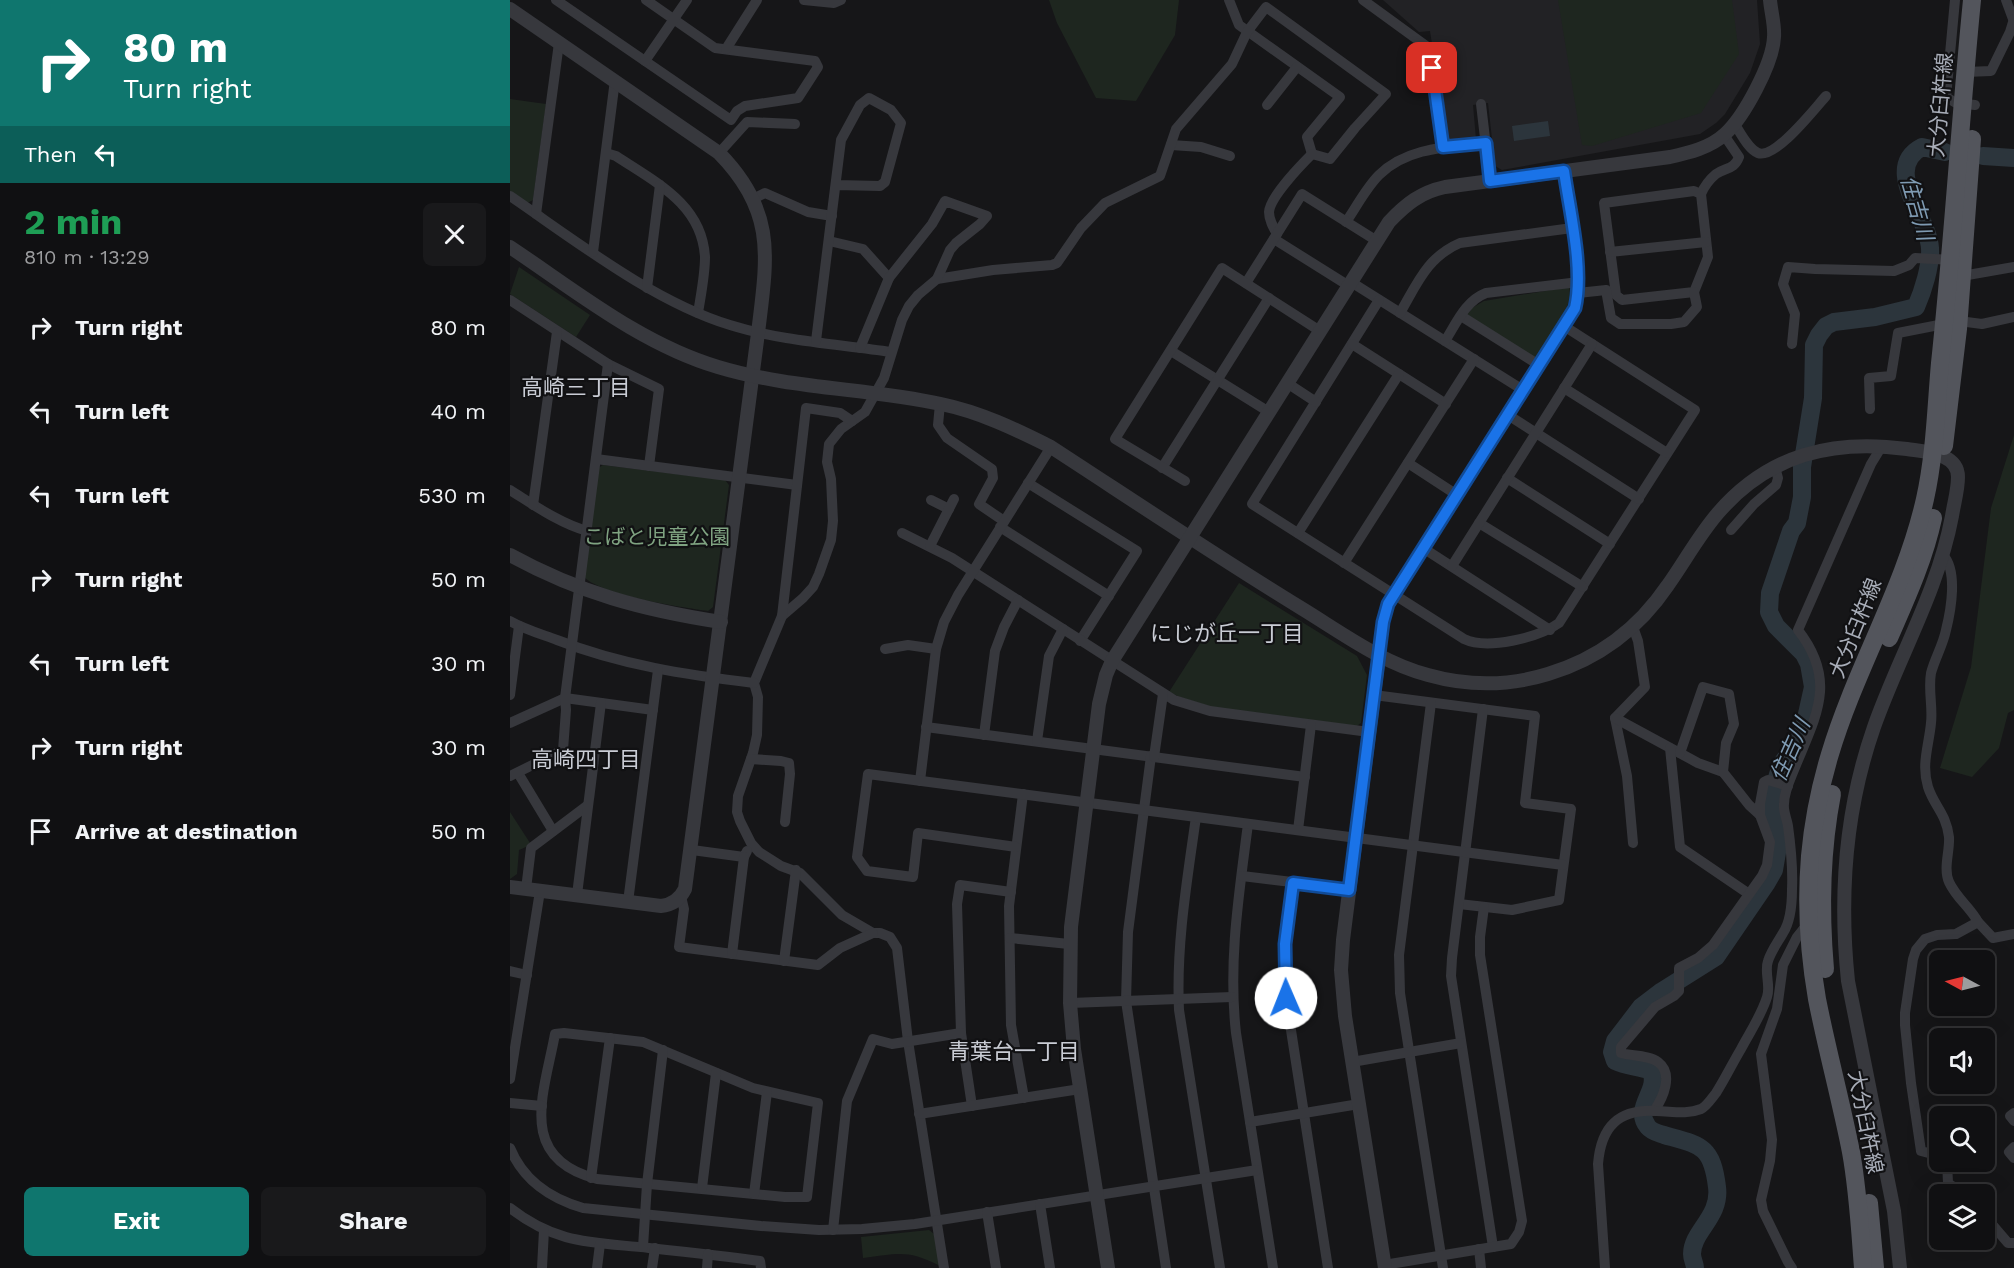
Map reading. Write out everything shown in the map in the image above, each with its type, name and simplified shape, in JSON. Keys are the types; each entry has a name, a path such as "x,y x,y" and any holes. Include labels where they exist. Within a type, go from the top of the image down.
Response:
{"main road":[{"name":"大分臼杵線","path":"1863,1268 1851,1155 1817,999 1815,919 1810,855 1830,755 1892,602 1916,533 1937,455 1952,322 1953,264 1969,104 1972,0"},
{"name":"大分臼杵線","path":"1971,72 1984,0"},
{"name":"大分臼杵線","path":"1815,919 1862,1159 1873,1235 1875,1268"}],"street":[{"path":"556,0 731,120 737,111 745,106 798,98 818,68 815,61 715,48 646,0"},
{"path":"645,61 687,0"},
{"path":"726,49 757,0"},
{"path":"804,0 834,3 841,0"},
{"path":"1229,0 1239,25 1247,32 1340,97 1307,137 1312,154"},
{"path":"1363,0 1429,48 1443,147"},
{"path":"1108,1268 1074,1049 1070,1003 1070,944 1093,749 1102,689 1112,661 1389,222 1414,199 1430,190 1681,155 1699,150 1724,135 1734,123 1768,66 1774,37 1770,0"},
{"path":"1955,0 1946,97 1956,103 1969,104"},
{"path":"1971,72 1991,71 2010,32 2014,19 2006,0"},
{"path":"937,279 1058,263 1081,228 1105,203 1160,176 1176,129 1232,63 1247,32 1266,7 1386,94 1330,159 1312,154"},
{"path":"510,9 719,153 736,171 753,199 764,233 766,254 758,333 687,886 681,896 665,906 510,887"},
{"path":"536,214 559,43"},
{"path":"1267,105 1297,67"},
{"path":"593,252 615,80"},
{"path":"1734,123 1752,148 1758,153 1765,154 1773,151 1784,141 1826,96"},
{"path":"816,341 841,140 860,105 869,98 891,110 901,123 885,182 880,186 836,185"},
{"path":"1481,104 1490,181"},
{"path":"719,153 747,122 795,124"},
{"path":"1445,341 1470,302 1486,293 1578,288 1606,290 1611,318 1620,324 1684,322 1697,308 1694,292 1708,257 1701,194 1704,187 1718,172 1729,170 1736,164 1739,157 1724,135"},
{"path":"1346,222 1375,180 1388,168 1414,154 1443,147 1486,143"},
{"path":"1171,146 1201,147 1230,156"},
{"path":"606,153 616,156 660,185 682,202 691,213 703,241 704,269 698,313"},
{"path":"1312,154 1289,179 1271,204 1270,221 1275,236 1524,390"},
{"path":"1484,907 1480,955 1522,1221 1519,1232 1511,1244 1385,1266 1352,1062 1342,994 1341,970 1378,655 1385,613 1394,594 1575,308 1578,288 1564,171"},
{"path":"647,288 660,185"},
{"path":"1694,292 1622,300 1616,295 1604,203 1694,191 1701,194"},
{"path":"753,199 765,193 808,212 832,216"},
{"path":"1246,283 1302,194 1377,241"},
{"path":"510,196 647,288 698,313 728,325 758,333 891,352"},
{"path":"782,616 808,593 819,574 832,531 831,480 827,462 829,444 834,436 866,411 884,378 905,312 918,295 937,279 950,250 987,216 945,201 932,224 889,278 860,348"},
{"path":"1400,313 1428,267 1448,248 1460,243 1572,228"},
{"path":"829,241 863,249 889,278"},
{"path":"1610,252 1706,242"},
{"path":"510,248 643,335 716,367 752,376 940,404 990,418 1051,447 1378,655 1405,668 1444,679 1485,684 1512,682 1549,674 1608,646 1633,627 1656,603 1700,536 1737,492 1775,467 1791,460 1844,446 1882,446 1937,455 1956,464 1958,472 1956,492 1943,555 1862,764 1848,833 1845,867 1845,948 1848,981 1894,1211 1900,1268"},
{"path":"1792,344 1796,314 1782,284 1788,267 1894,271 1909,265 1915,258 1953,264 2014,267"},
{"path":"1185,481 1115,439 1222,268 1320,331"},
{"path":"1162,468 1269,298"},
{"path":"510,300 608,364 659,389 650,466"},
{"path":"1379,300 1252,504 1468,641 1506,642 1550,630 1559,623 1695,410 1564,326"},
{"path":"1461,316 1539,365"},
{"path":"1870,409 1869,378 1891,376 1898,333 1952,322 1982,324 2014,317"},
{"path":"534,505 557,332"},
{"path":"1352,344 1446,404"},
{"path":"1452,566 1592,344"},
{"path":"1171,351 1269,412"},
{"path":"1344,563 1474,359"},
{"path":"554,831 514,774 563,750 565,698 608,364"},
{"path":"1298,533 1399,374"},
{"path":"1287,383 1316,402"},
{"path":"1564,388 1667,453"},
{"path":"940,404 938,425 946,438 992,469 993,478 979,504 1002,524 1109,596"},
{"path":"852,421 840,412 806,408 782,616 754,683 758,697 758,726 751,759 738,796 737,812 751,843 764,856 781,866 796,870 842,915 873,933"},
{"path":"1508,415 1639,499"},
{"path":"1605,1268 1598,1164 1599,1147 1604,1135 1613,1123 1626,1114 1652,1111 1683,1113 1703,1108 1715,1093 1760,1015 1768,994 1767,963 1789,919 1792,893 1793,861 1788,822 1783,806 1785,785 1812,727 1818,706 1820,683 1818,664 1809,645 1798,630 1871,464 1882,446"},
{"path":"920,781 936,649 944,622 973,571 1051,447"},
{"path":"596,459 797,485"},
{"path":"1408,463 1457,495"},
{"path":"1731,530 1754,504 1776,485 1778,478 1775,467"},
{"path":"1508,478 1610,544"},
{"path":"1028,483 1137,552 1080,640"},
{"path":"510,490 575,528 587,531"},
{"path":"930,546 954,499"},
{"path":"931,500 949,509"},
{"path":"1479,523 1583,587"},
{"path":"902,533 973,571 1162,693 1187,705 1210,711 1369,732"},
{"path":"1423,548 1550,630"},
{"path":"510,555 579,588 642,608 721,622"},
{"path":"1943,555 1951,568 1952,585 1946,632 1931,674 1929,689 1932,722 1924,757 1925,774 1928,787 1945,818 1949,838 1948,879 1963,904 1994,938 2014,934"},
{"path":"984,735 995,651 1018,600"},
{"path":"510,695 514,623 615,660 658,670 754,683"},
{"path":"1615,718 1645,687 1638,642 1633,627"},
{"path":"1037,741 1049,656 1063,630"},
{"path":"885,649 908,645 936,649"},
{"path":"628,902 658,670"},
{"path":"1723,772 1726,743 1734,724 1729,694 1702,687 1675,751 1680,847 1749,894"},
{"path":"1162,693 1128,932 1126,1001 1166,1268"},
{"path":"1374,695 1535,716 1525,803 1571,809 1559,900 1512,910 1459,904"},
{"path":"510,723 565,698 653,710"},
{"path":"577,895 601,703"},
{"path":"1431,703 1398,955 1400,993 1443,1268"},
{"path":"1484,709 1451,976 1493,1247"},
{"path":"1615,718 1698,763 1723,772 1749,805 1760,815"},
{"path":"1615,718 1627,776 1633,843"},
{"path":"1298,830 1311,725"},
{"path":"926,727 1305,777"},
{"path":"751,759 789,763 785,822"},
{"path":"1016,847 918,833 913,877 867,871 857,857 868,774 1563,865"},
{"path":"1652,1111 1664,1090 1665,1071 1658,1062 1621,1053 1621,1047 1645,1016 1674,996 1679,987 1679,968 1698,958 1713,945 1762,876 1767,865 1770,842 1760,815 1764,782 1768,780 1785,785"},
{"path":"1023,794 1009,906 1011,1025 1024,1098"},
{"path":"510,1079 527,975 533,890 531,848 588,805"},
{"path":"1196,817 1181,924 1179,999 1220,1268"},
{"path":"1248,824 1233,943 1232,997 1273,1268"},
{"path":"732,954 744,856 751,843"},
{"path":"692,850 744,856"},
{"path":"784,961 796,870"},
{"path":"1242,876 1349,890"},
{"path":"1293,883 1285,944 1286,998 1328,1268"},
{"path":"972,1106 961,1033 957,904 960,885 1011,892"},
{"path":"681,896 684,909 679,947 818,965 840,948 873,933 890,937 897,948 908,1041 944,1268"},
{"path":"1792,1268 1763,1211 1761,1200 1770,1161 1772,1140 1761,1054 1777,1009 1783,965 1797,937 1815,919"},
{"path":"1929,1153 1921,1151 1911,1083 1905,1013 1913,959 1916,950 1925,939 1937,935 1956,934 1978,922"},
{"path":"1010,938 1070,944"},
{"path":"510,971 527,975"},
{"path":"1070,1003 1232,997"},
{"path":"832,1230 847,1101 873,1039 892,1044 961,1033"},
{"path":"555,1034 643,1042 663,1050 767,1092 818,1103 807,1197 591,1178 562,1163 548,1148 542,1132 542,1106 555,1034"},
{"path":"591,1178 610,1038"},
{"path":"1352,1062 1461,1043"},
{"path":"643,1247 663,1050"},
{"path":"702,1188 716,1073"},
{"path":"919,1114 1080,1089"},
{"path":"754,1194 767,1092"},
{"path":"510,1103 542,1106"},
{"path":"1250,1122 1359,1104"},
{"path":"2014,1113 2010,1116 2014,1121"},
{"path":"2014,1147 2009,1152 2014,1158"},
{"path":"510,1148 518,1164 530,1179 562,1201 583,1208 771,1227 832,1230 884,1227 936,1220 1257,1170"},
{"path":"1040,1204 1050,1268"},
{"path":"510,1208 544,1230 573,1240 760,1261 760,1268"},
{"path":"987,1212 996,1268"},
{"path":"1995,1228 2008,1243 2014,1243"},
{"path":"542,1268 544,1230"},
{"path":"597,1268 600,1244"},
{"path":"652,1268 655,1248"},
{"path":"1479,1249 1481,1268"},
{"path":"707,1268 708,1254"}],"shaded area":[{"path":"1383,0 1757,0 1760,44 1750,73 1725,114 1700,134 1502,170 1495,166 1488,103 1473,105 1476,139 1452,142 1446,136 1430,31 1419,32"},
{"path":"1548,121 1550,136 1514,141 1512,126"}],"green space":[{"path":"1049,0 1179,0 1175,35 1136,101 1096,98 1057,23"},
{"path":"1558,0 1732,0 1739,54 1701,113 1592,146 1582,145"},
{"path":"510,99 546,104 533,200 527,203 510,191"},
{"path":"519,267 590,315 576,337 510,294"},
{"path":"1569,287 1570,296 1564,315 1536,359 1467,315 1472,308 1484,301"},
{"path":"2014,435 2014,710 2008,713 1999,748 1972,777 1940,768 1971,667 1991,508"},
{"name":"こばと児童公園","path":"603,465 725,480 729,485 713,607 708,611 625,595 594,584 584,577 598,468"},
{"path":"1239,583 1357,656 1367,675 1361,723 1357,726 1212,707 1169,692"},
{"path":"510,812 530,843 519,850 517,874 510,879"},
{"path":"929,1230 934,1234 940,1266 919,1257 902,1254 863,1258 861,1237"}],"waterway":[{"name":"住吉川","path":"1695,1268 1692,1256 1693,1246 1711,1215 1717,1198 1712,1163 1708,1155 1695,1145 1655,1132 1648,1127 1643,1113 1652,1085 1651,1071 1615,1061 1612,1052 1615,1041 1641,1007 1716,957 1774,870 1779,841 1770,807 1772,794 1781,765 1803,732 1813,687 1809,664 1804,654 1776,626 1769,612 1770,593 1791,531 1797,523 1802,497 1802,467 1813,398 1814,345 1826,326 1834,322 1875,317 1916,307 1926,278 1930,248 1906,180 1906,167 1911,156 1922,147 1945,152"},
{"name":"住吉川","path":"1983,156 2014,158"}],"district":[{"name":"高崎三丁目","path":"576,387"},
{"name":"にじが丘一丁目","path":"1227,633"},
{"name":"高崎四丁目","path":"586,759"},
{"name":"青葉台一丁目","path":"1014,1051"}],"route":[{"path":"1286,998 1285,944 1293,883 1349,890 1383,622 1388,604 1575,308 1578,293 1578,273 1564,171 1490,181 1486,143 1443,147 1432,68"}]}
